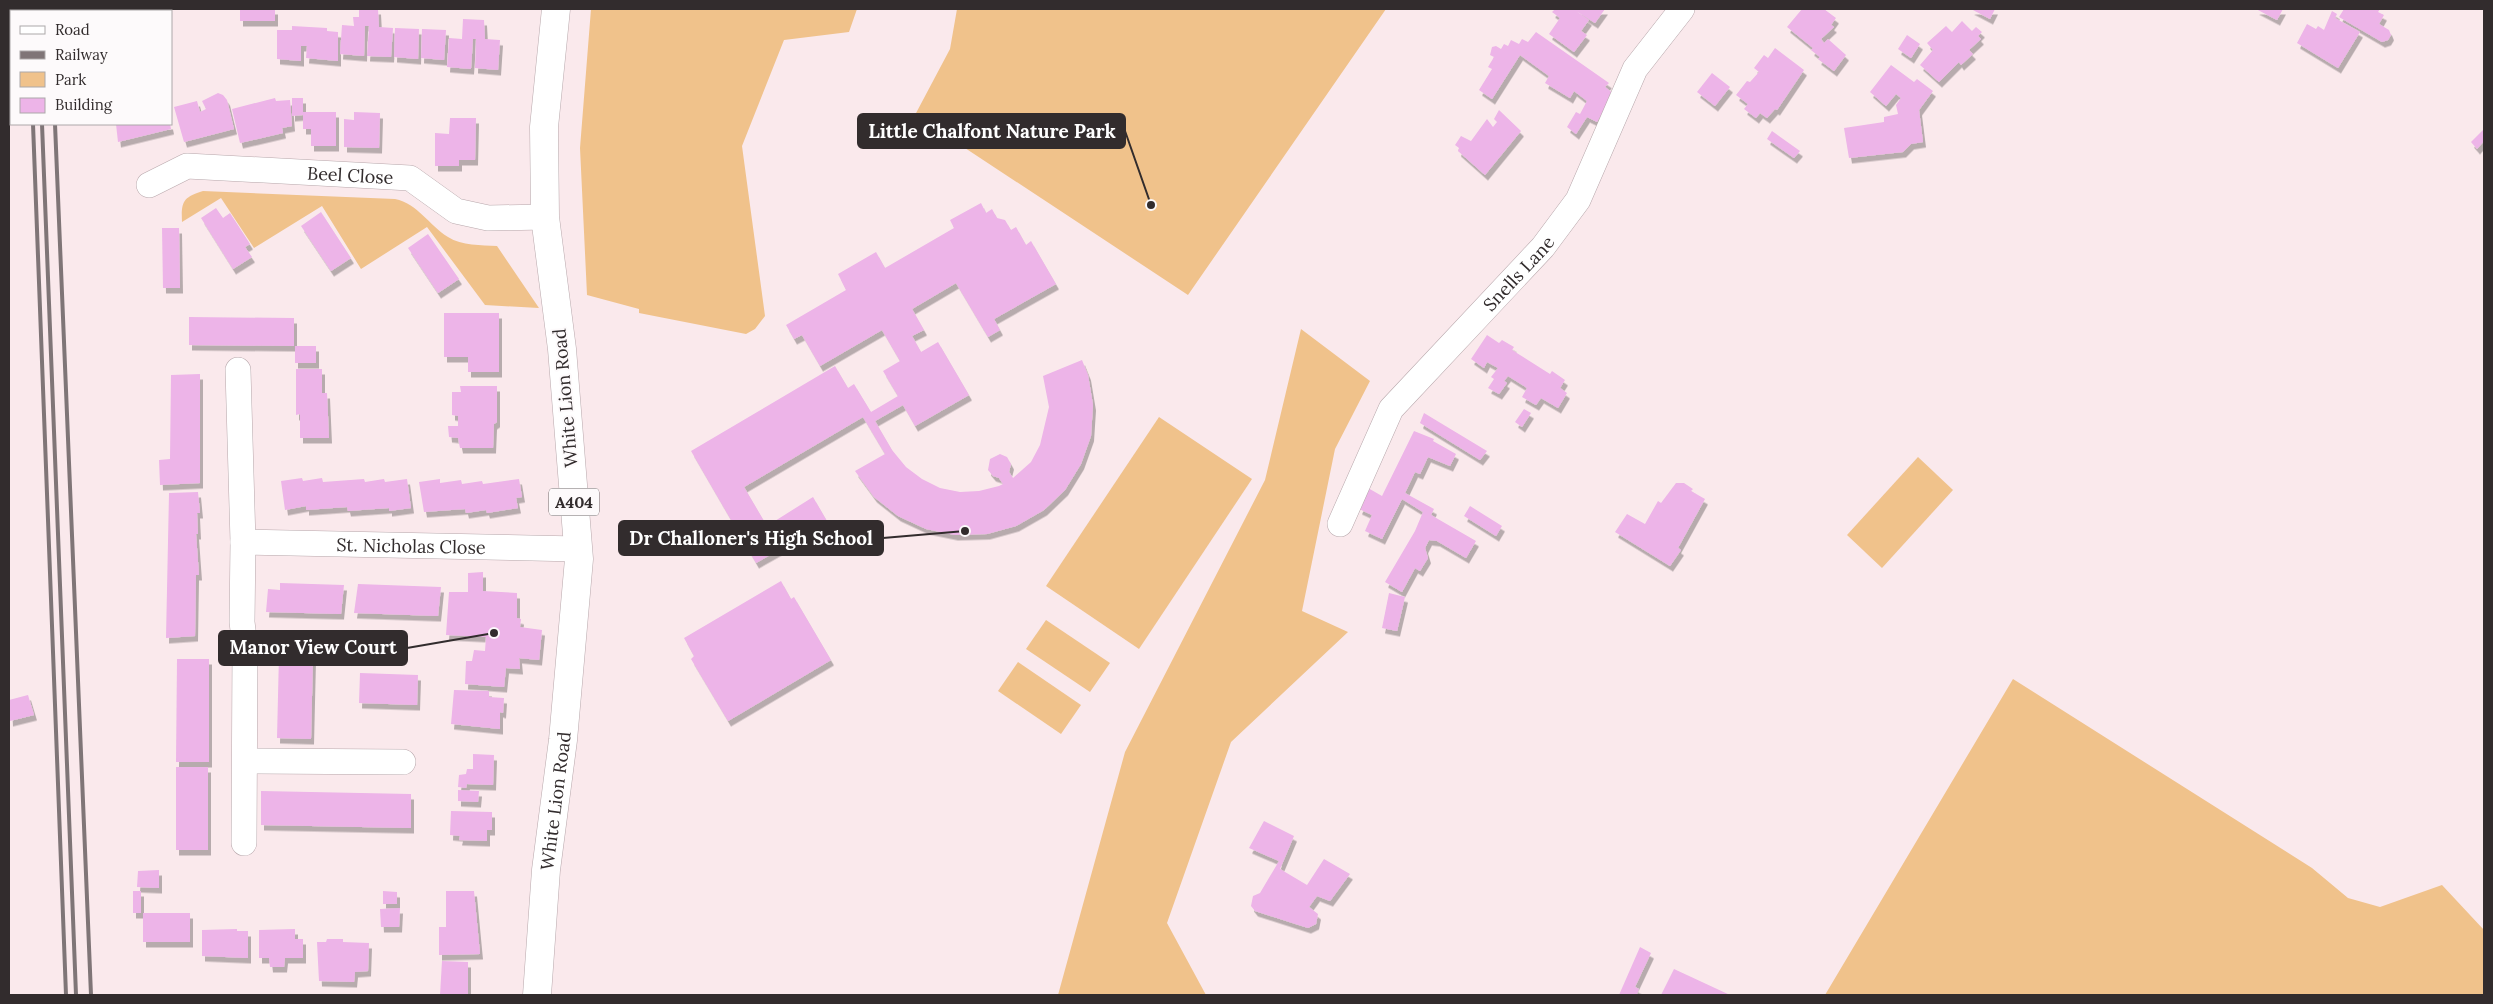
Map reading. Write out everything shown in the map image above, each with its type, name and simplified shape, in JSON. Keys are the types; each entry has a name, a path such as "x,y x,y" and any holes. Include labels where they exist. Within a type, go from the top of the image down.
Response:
{"main road":[{"name":"White Lion Road","path":"536,995 546,870 564,731 579,559 562,349 545,217 544,127 556,9"}],"street":[{"name":"Snells Lane","path":"1340,524 1391,409 1542,247 1578,200 1635,69 1682,9"},
{"name":"Beel Close","path":"149,186 187,166 410,178 456,211 488,218 545,217"},
{"path":"238,370 245,761 244,843"},
{"name":"St. Nicholas Close","path":"242,542 578,549"},
{"path":"245,761 403,762"}],"green space":[{"path":"591,9 857,9 849,32 784,40 742,146 765,316 755,329 746,334 639,313 639,309 587,295 580,148"},
{"path":"957,9 1386,9 1188,295 915,115 950,49"},
{"path":"203,191 395,199 410,205 453,240 497,246 539,308 485,305 427,227 361,269 322,206 254,248 221,198 182,222 183,205 187,198"},
{"path":"1301,329 1370,381 1335,449 1302,611 1348,632 1231,742 1167,923 1206,995 1058,995 1125,752 1265,480"},
{"path":"1159,417 1252,479 1139,649 1046,586"},
{"path":"1918,457 1953,490 1882,568 1847,535"},
{"path":"1046,620 1110,663 1090,692 1026,649"},
{"path":"1018,662 1081,705 1061,734 998,691"},
{"path":"2013,679 2312,868 2348,898 2380,907 2442,885 2484,930 2484,995 1825,995"}],"building":[{"path":"240,9 275,9 275,21 240,21"},
{"path":"359,9 378,9 379,27 393,28 391,57 367,56 369,26 365,26 364,56 340,54 342,25 354,26 353,17 359,17"},
{"path":"1555,9 1605,9 1595,23 1576,11 1589,20 1581,31 1587,35 1574,52 1549,34 1560,18 1552,12"},
{"path":"1802,9 1824,9 1836,18 1831,25 1834,27 1821,39 1824,43 1828,39 1846,55 1834,71 1818,59 1820,57 1811,50 1813,48 1787,27"},
{"path":"1971,9 1995,9 1990,19"},
{"path":"2256,9 2283,9 2277,20"},
{"path":"2344,9 2380,9 2378,12 2384,15 2379,24 2389,30 2391,35 2388,40 2382,42 2339,17"},
{"path":"2332,11 2337,14 2335,18 2360,32 2338,68 2297,43 2307,24 2316,29 2318,26 2324,30"},
{"path":"463,19 484,20 485,39 500,40 498,70 475,68 476,39 473,39 471,69 447,67 449,38 462,39"},
{"path":"1962,21 1972,31 1976,27 1982,32 1978,36 1981,39 1969,50 1973,54 1961,65 1959,62 1939,82 1920,65 1933,50 1927,43 1946,26 1952,32"},
{"path":"292,26 327,28 327,31 338,32 338,61 306,58 307,46 301,46 301,61 277,59 277,30 292,30"},
{"path":"395,28 419,29 418,59 394,57"},
{"path":"422,29 446,30 444,60 421,58"},
{"path":"1536,32 1609,83 1605,87 1614,94 1597,122 1587,117 1576,134 1567,127 1576,112 1580,114 1587,101 1574,91 1570,98 1545,83 1549,76 1520,55 1492,99 1479,90 1492,69 1488,67 1494,57 1490,55 1492,47 1496,46 1501,49 1504,44 1508,46 1511,40 1519,44 1522,39 1528,42"},
{"path":"1907,35 1920,44 1911,58 1898,49"},
{"path":"1775,48 1804,70 1777,110 1775,109 1767,118 1760,113 1756,118 1744,109 1748,104 1736,95 1747,81 1750,82 1759,72 1754,68 1764,55 1768,58"},
{"path":"1891,65 1914,82 1917,79 1933,91 1919,110 1923,142 1911,144 1903,152 1849,158 1844,128 1884,122 1884,117 1898,114 1896,105 1901,98 1896,94 1886,106 1870,92"},
{"path":"1712,73 1730,87 1715,106 1697,92"},
{"path":"218,93 227,100 234,129 184,142 174,107 197,101 200,112 206,109 202,101"},
{"path":"275,98 276,101 290,100 292,126 282,128 283,133 240,143 232,109"},
{"path":"292,98 303,98 303,112 336,112 336,146 311,146 311,129 303,129 303,115 292,116"},
{"path":"1499,110 1521,131 1485,175 1458,151 1459,148 1455,145 1461,136 1471,141 1487,119 1493,127 1497,122 1494,119"},
{"path":"354,112 380,113 379,148 344,147 344,119 354,120"},
{"path":"450,118 476,118 475,160 459,160 459,166 435,166 435,133 449,134"},
{"path":"116,125 170,125 171,129 118,142"},
{"path":"2484,129 2484,141 2477,149 2471,142"},
{"path":"1772,131 1800,151 1794,158 1767,139"},
{"path":"981,203 986,213 992,209 997,218 1005,220 1011,230 1016,227 1026,245 1031,241 1056,284 994,319 1000,330 988,337 956,283 912,309 924,330 912,336 921,352 938,342 969,395 915,426 903,405 875,421 892,450 906,467 922,479 940,488 960,492 979,491 999,486 1003,484 999,478 993,476 988,470 990,459 1000,454 1007,457 1011,464 1009,472 1013,478 1031,462 1040,445 1049,407 1043,376 1082,360 1088,375 1093,405 1091,436 1081,464 1065,490 1044,510 1016,526 987,534 955,535 926,529 898,516 874,497 855,471 885,454 863,417 744,487 767,526 813,497 827,521 801,536 799,532 776,545 779,550 756,563 691,451 835,366 848,388 854,384 871,412 898,396 883,371 900,361 882,330 820,366 802,335 794,339 786,325 846,290 838,274 876,252 885,268 954,228 950,220"},
{"path":"216,208 223,218 230,213 250,244 245,247 252,257 233,269 201,218"},
{"path":"321,212 351,258 331,271 301,226"},
{"path":"162,228 179,228 180,288 163,288"},
{"path":"428,234 459,279 438,293 408,248"},
{"path":"444,313 499,313 499,372 468,372 468,357 444,357"},
{"path":"189,317 294,318 294,346 189,345"},
{"path":"1487,335 1499,343 1502,340 1514,347 1512,350 1550,374 1552,371 1565,380 1560,388 1567,393 1558,408 1541,398 1536,405 1522,397 1527,388 1508,376 1504,381 1507,383 1499,394 1488,388 1494,379 1491,377 1498,368 1487,362 1484,368 1471,359"},
{"path":"295,346 316,346 316,363 295,363"},
{"path":"296,369 322,369 322,393 327,393 329,438 300,438 300,414 296,415"},
{"path":"200,374 200,483 160,485 159,460 170,459 171,375"},
{"path":"460,386 497,386 497,422 494,424 493,448 460,448 458,438 449,437 448,426 458,426 458,416 452,415 452,392 461,392"},
{"path":"1524,409 1531,413 1522,427 1515,422"},
{"path":"1424,413 1487,451 1480,460 1420,423"},
{"path":"1414,431 1434,439 1433,441 1456,454 1450,466 1428,457 1420,474 1415,472 1405,493 1434,509 1431,515 1476,541 1466,558 1437,541 1429,540 1425,548 1428,558 1420,571 1415,568 1402,592 1385,582 1415,531 1423,512 1402,499 1382,539 1365,531 1372,515 1359,509 1368,488 1382,496"},
{"path":"302,478 303,481 322,478 323,482 364,479 365,482 384,479 385,482 407,479 411,508 389,511 389,508 348,511 347,507 306,510 306,506 285,510 281,481"},
{"path":"440,479 440,483 461,480 462,484 482,481 483,484 519,479 522,497 516,498 518,508 487,513 486,510 466,513 465,509 424,512 419,482"},
{"path":"1676,483 1684,483 1693,489 1691,491 1705,499 1678,548 1681,550 1670,566 1615,532 1627,514 1645,524 1658,501 1661,503"},
{"path":"198,492 200,513 197,513 198,534 196,534 199,575 196,575 195,636 166,638 169,493"},
{"path":"1470,506 1502,526 1496,536 1464,516"},
{"path":"483,572 483,591 517,593 517,618 521,619 520,627 542,630 539,660 519,658 520,669 506,668 504,687 465,684 466,661 472,661 474,650 485,651 486,637 446,635 449,592 468,592 468,573"},
{"path":"781,581 791,599 794,597 831,660 728,721 691,659 694,656 684,638"},
{"path":"280,583 344,585 341,614 266,612 268,589 280,590"},
{"path":"358,584 441,587 438,616 354,613"},
{"path":"1389,593 1405,597 1397,631 1382,628"},
{"path":"279,654 313,655 311,739 277,738"},
{"path":"177,659 209,659 209,762 176,762"},
{"path":"360,673 418,675 417,705 359,703"},
{"path":"454,690 489,691 489,697 504,698 503,713 500,712 500,729 451,724"},
{"path":"28,695 34,715 10,721 9,700"},
{"path":"473,754 494,755 493,785 467,784 466,788 458,787 459,775 466,774 467,769 473,769"},
{"path":"176,767 208,767 208,850 176,850"},
{"path":"458,790 479,791 478,802 458,801"},
{"path":"261,791 411,794 411,828 261,825"},
{"path":"451,811 492,812 492,830 487,830 487,841 459,840 460,836 450,835"},
{"path":"1264,821 1294,836 1280,869 1307,885 1324,859 1350,874 1330,901 1317,896 1309,907 1318,914 1316,924 1308,928 1255,911 1251,906 1253,896 1260,893 1279,861 1249,848"},
{"path":"159,870 159,888 137,887 138,871"},
{"path":"133,891 141,891 141,913 133,913"},
{"path":"383,891 397,892 397,904 383,904"},
{"path":"446,891 474,891 480,954 439,955 439,927 446,927"},
{"path":"400,908 399,927 381,927 380,909"},
{"path":"143,913 190,913 190,942 143,942"},
{"path":"237,929 237,931 248,931 248,958 202,956 202,930"},
{"path":"295,929 295,939 303,939 303,958 285,958 284,967 270,967 269,958 259,958 259,930"},
{"path":"327,939 343,939 343,942 369,943 368,971 355,972 354,982 319,981 317,942 326,942"},
{"path":"1640,947 1651,953 1635,987 1639,989 1637,994 1640,995 1619,995"},
{"path":"442,961 468,962 468,995 440,995"},
{"path":"1674,969 1730,995 1661,995"}],"railway":[{"path":"33,125 66,995"},
{"path":"42,125 76,995"},
{"path":"55,125 91,995"}],"place":[{"name":"Little Chalfont Nature Park","path":"1151,205"},
{"name":"Dr Challoner's High School","path":"965,531"},
{"name":"Manor View Court","path":"494,633"}]}
